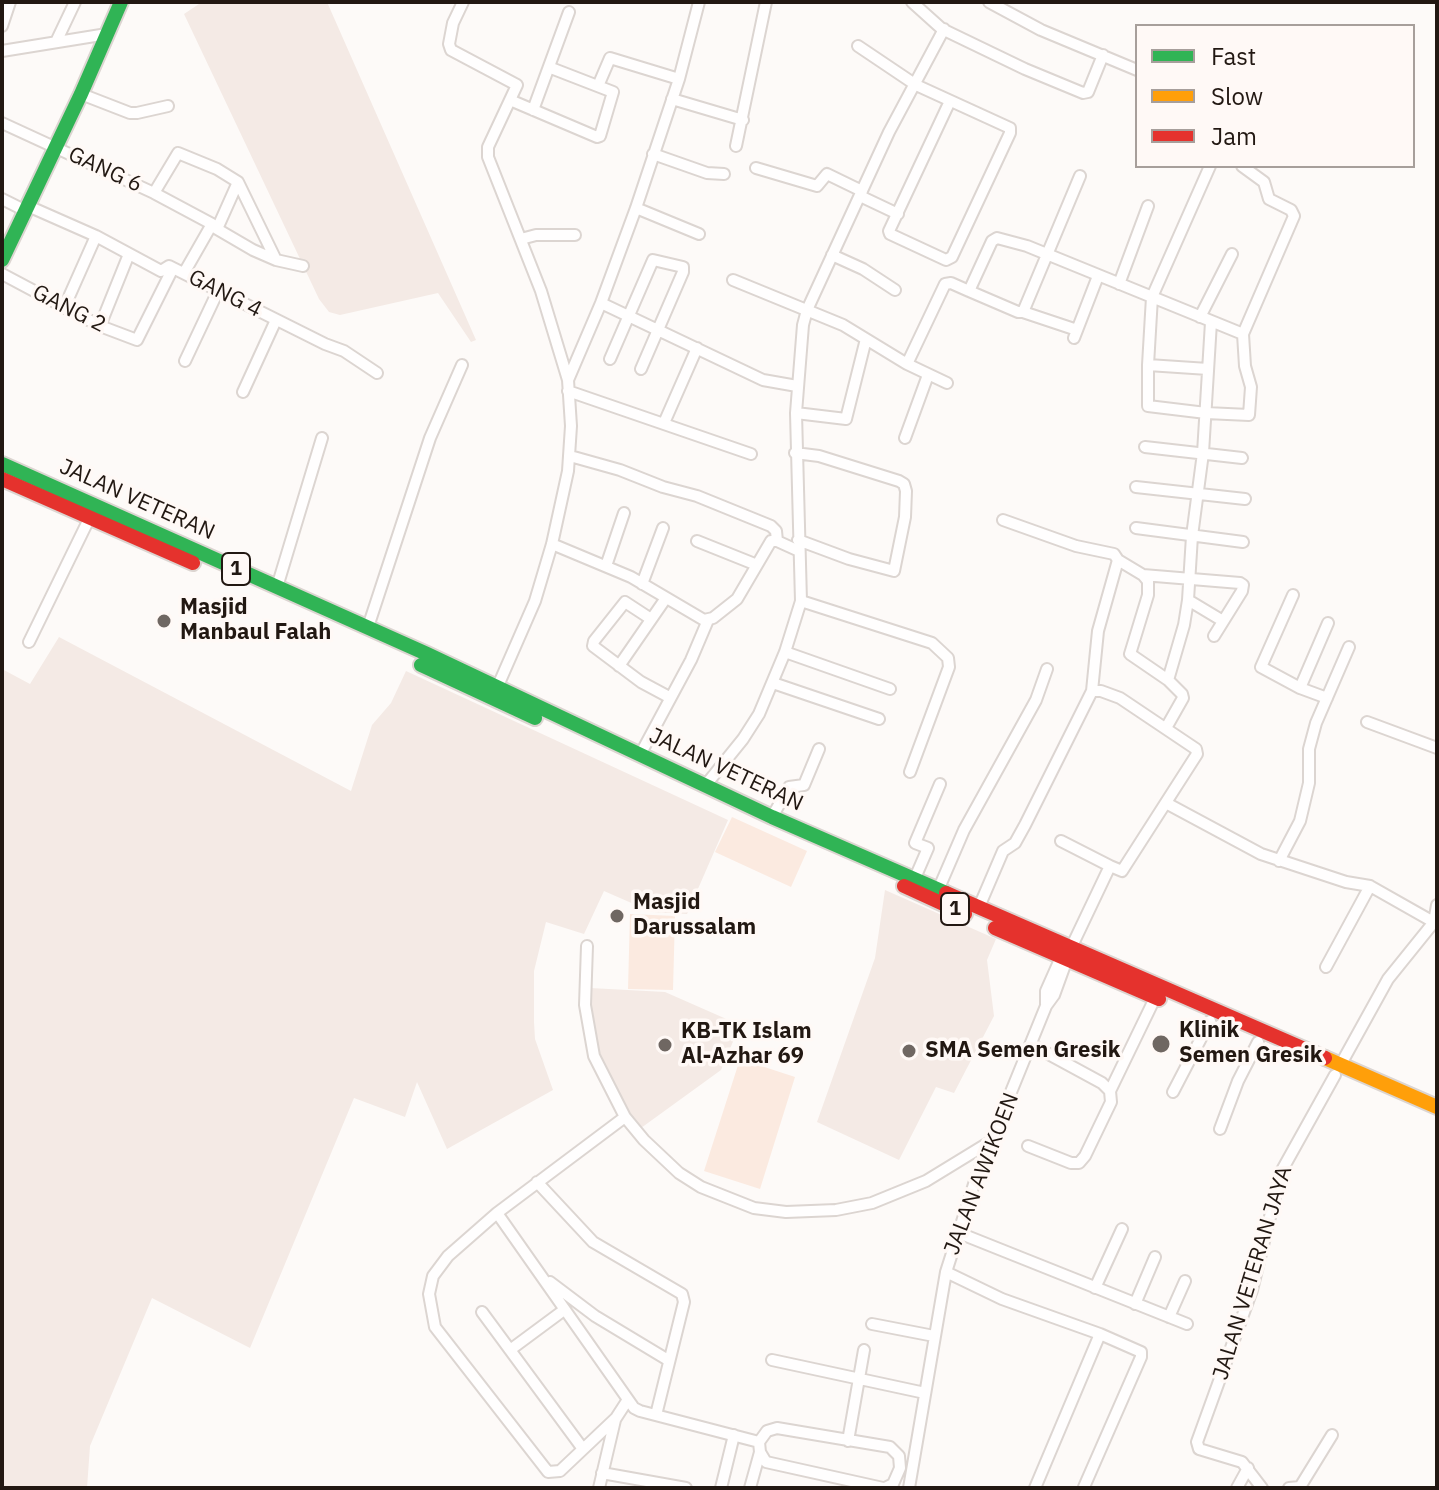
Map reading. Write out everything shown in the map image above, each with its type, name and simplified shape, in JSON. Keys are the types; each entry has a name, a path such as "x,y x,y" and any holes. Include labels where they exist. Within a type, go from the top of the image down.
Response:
{"main road":[{"path":"2,260 121,2"},
{"name":"JALAN VETERAN","path":"2,464 368,627 473,684 1066,953 1338,1070 1437,1118"},
{"name":"JALAN VETERAN","path":"2,479 431,663"},
{"name":"JALAN VETERAN","path":"473,684 497,688 772,817 939,888 1155,998 1258,1042 1437,1107"}],"street":[{"path":"2,26 10,2"},
{"path":"56,42 75,2"},
{"path":"463,2 453,23 450,47 516,83 517,87 488,147 488,157 541,291 568,385 571,426 570,456 552,544 535,601 497,688"},
{"path":"568,385 636,208 679,79 699,2"},
{"path":"736,146 766,2"},
{"path":"912,2 944,29 1025,69 1083,93 1088,92 1103,55"},
{"path":"989,2 1041,30 1135,69"},
{"path":"533,110 551,68 569,12"},
{"path":"705,786 752,726 773,683 801,601 795,453 797,386 807,310 889,132 944,29"},
{"path":"2,51 107,34"},
{"path":"858,46 916,85 1009,125 1010,130 952,257 946,260 890,234 950,101"},
{"path":"598,86 610,58 679,79"},
{"path":"510,100 598,137 613,92 551,68"},
{"path":"81,94 130,113 168,106"},
{"path":"672,99 743,120"},
{"name":"GANG 6","path":"2,123 154,193 253,250 276,260 303,266"},
{"path":"154,193 180,152 238,182 276,260"},
{"path":"653,154 707,173 724,174"},
{"path":"756,168 817,186 827,174 898,214"},
{"path":"1209,168 1152,297 1148,406 1246,415 1250,412 1251,387 1245,366 1243,334 1294,216 1291,210 1269,199 1266,185 1245,168"},
{"path":"1023,312 1080,176"},
{"path":"184,273 215,226 238,182"},
{"name":"GANG 4","path":"2,199 96,236 161,271 169,266 344,351 377,373"},
{"path":"1119,284 1148,206"},
{"path":"636,208 699,234"},
{"path":"521,239 536,235 575,235"},
{"path":"64,308 96,236"},
{"path":"969,291 994,239 1011,241 1243,334"},
{"path":"100,326 129,254"},
{"path":"1200,317 1232,254"},
{"path":"832,255 863,269 895,290"},
{"path":"610,359 653,260 683,267 641,369"},
{"name":"GANG 2","path":"2,274 100,326 137,340 173,268"},
{"path":"907,364 945,284 951,283 1075,334 1098,276"},
{"path":"733,280 843,325 907,364 947,383"},
{"path":"185,361 218,291"},
{"path":"601,303 763,380 797,386"},
{"path":"243,392 276,320"},
{"path":"1168,680 1188,600 1192,536 1203,453 1211,322"},
{"path":"796,413 846,419 866,339"},
{"path":"664,423 697,348"},
{"path":"368,627 430,438 462,365"},
{"path":"1148,365 1208,369"},
{"path":"905,438 928,375"},
{"path":"568,385 751,454"},
{"path":"277,587 322,438"},
{"path":"1145,447 1242,458"},
{"path":"640,755 691,660 708,620 737,599 771,541 799,545 894,571 905,517 904,484 819,456 795,453"},
{"path":"570,456 697,496 771,526 776,531 777,541"},
{"path":"1136,487 1245,499"},
{"path":"606,566 624,513"},
{"path":"29,642 90,517"},
{"path":"1003,520 1076,546 1114,554 1148,581 1148,595 1130,654 1168,680 1183,696 1166,728"},
{"path":"642,584 663,528"},
{"path":"1136,528 1243,542"},
{"path":"697,541 757,565"},
{"path":"552,544 606,566 698,618 708,620"},
{"path":"979,907 1003,851 1015,843 1092,691 1098,631 1118,560"},
{"path":"1143,575 1243,585 1214,636"},
{"path":"1293,595 1261,667 1300,688 1327,698"},
{"path":"619,666 666,598"},
{"path":"1188,600 1223,621"},
{"path":"801,601 932,643 948,658 949,667 910,772"},
{"path":"651,619 625,602 594,641 596,650 641,682 669,697"},
{"path":"1300,688 1328,623"},
{"path":"1279,861 1300,821 1309,783 1309,749 1316,723 1349,647"},
{"path":"785,652 890,689"},
{"path":"939,888 964,830 1036,700 1047,669"},
{"path":"773,683 879,719"},
{"path":"1061,841 1122,871 1197,754 1196,749 1120,698 1092,691"},
{"path":"1367,722 1437,748"},
{"path":"772,817 789,787 804,785 819,749"},
{"path":"915,878 928,848 915,843 940,784"},
{"path":"1166,803 1261,854 1346,882 1370,886 1412,907 1435,923"},
{"name":"JALAN AWIKOEN","path":"909,1488 946,1272 976,1178 1046,1006 1054,995 1066,953 1110,866"},
{"path":"1326,967 1370,886"},
{"path":"1338,1070 1388,979 1435,923 1437,905"},
{"path":"587,946 585,1005 594,1056 625,1117 661,1157 690,1180 754,1208 786,1212 836,1210 872,1203 926,1181 993,1140"},
{"path":"1028,1146 1071,1163 1079,1163 1111,1102 1110,1091 1155,998"},
{"path":"1173,1092 1210,1021"},
{"path":"1220,1129 1238,1081 1258,1042"},
{"path":"1032,1045 1102,1083 1110,1091"},
{"name":"JALAN VETERAN JAYA","path":"1248,1468 1232,1458 1199,1449 1197,1442 1252,1290 1281,1172 1338,1070"},
{"path":"625,1117 497,1213 448,1256 433,1276 429,1294 435,1327 544,1470 560,1471 616,1418 627,1401"},
{"path":"537,1182 593,1242 682,1294 684,1302 656,1415"},
{"path":"497,1213 627,1401 640,1411 734,1435 759,1447 766,1462 840,1483 884,1488 893,1484 900,1468 899,1456 890,1447 777,1428 767,1431 759,1447 750,1488"},
{"path":"1095,1288 1122,1229"},
{"path":"959,1233 1187,1324"},
{"path":"1135,1304 1155,1257"},
{"path":"946,1272 1002,1299 1140,1350 1141,1355 1084,1487"},
{"path":"543,1276 595,1316 668,1360"},
{"path":"1169,1317 1185,1281"},
{"path":"510,1350 564,1310"},
{"path":"482,1312 583,1449"},
{"path":"872,1324 934,1336"},
{"path":"1035,1488 1100,1334"},
{"path":"848,1441 864,1350"},
{"path":"772,1360 925,1393"},
{"path":"599,1488 616,1418"},
{"path":"721,1488 734,1435"},
{"path":"1289,1488 1300,1487 1332,1435"},
{"path":"900,1468 912,1470"},
{"path":"1237,1488 1248,1468 1262,1488"},
{"path":"602,1473 686,1488"}],"shaded area":[{"path":"202,2 327,2 476,340 471,342 438,293 340,315 329,312 319,299 184,14"},
{"path":"59,637 351,791 372,725 391,703 406,671 728,820 687,914 652,912 604,891 584,934 546,922 534,971 534,1022 535,1039 553,1090 447,1149 417,1082 405,1117 354,1098 250,1348 152,1298 90,1446 87,1488 2,1488 2,669 30,684"},
{"path":"732,817 807,851 791,887 715,852"},
{"name":"SMA Semen Gresik","path":"885,890 996,939 987,960 994,1016 954,1093 936,1087 899,1160 817,1122 875,958"},
{"path":"630,914 675,916 673,990 628,989"},
{"name":"KB-TK Islam Al-Azhar 69","path":"590,988 665,992 740,1025 721,1070 641,1128 622,1105 603,1065 592,1022"},
{"path":"740,1059 795,1077 760,1189 704,1171"}],"traffic: fast":[{"path":"2,260 121,2"},
{"path":"2,464 427,654 772,817 946,893"},
{"path":"421,665 535,718"}],"traffic: slow":[{"path":"1325,1058 1437,1107"}],"traffic: jam":[{"path":"2,479 193,563"},
{"path":"904,886 965,914"},
{"path":"946,893 1325,1058"},
{"path":"995,928 1159,999"}],"place":[{"name":"Masjid Manbaul Falah","path":"164,621"},
{"name":"Masjid Darussalam","path":"617,916"},
{"name":"Klinik Semen Gresik","path":"1161,1044"},
{"name":"KB-TK Islam Al-Azhar 69","path":"665,1045"},
{"name":"SMA Semen Gresik","path":"909,1051"}]}
